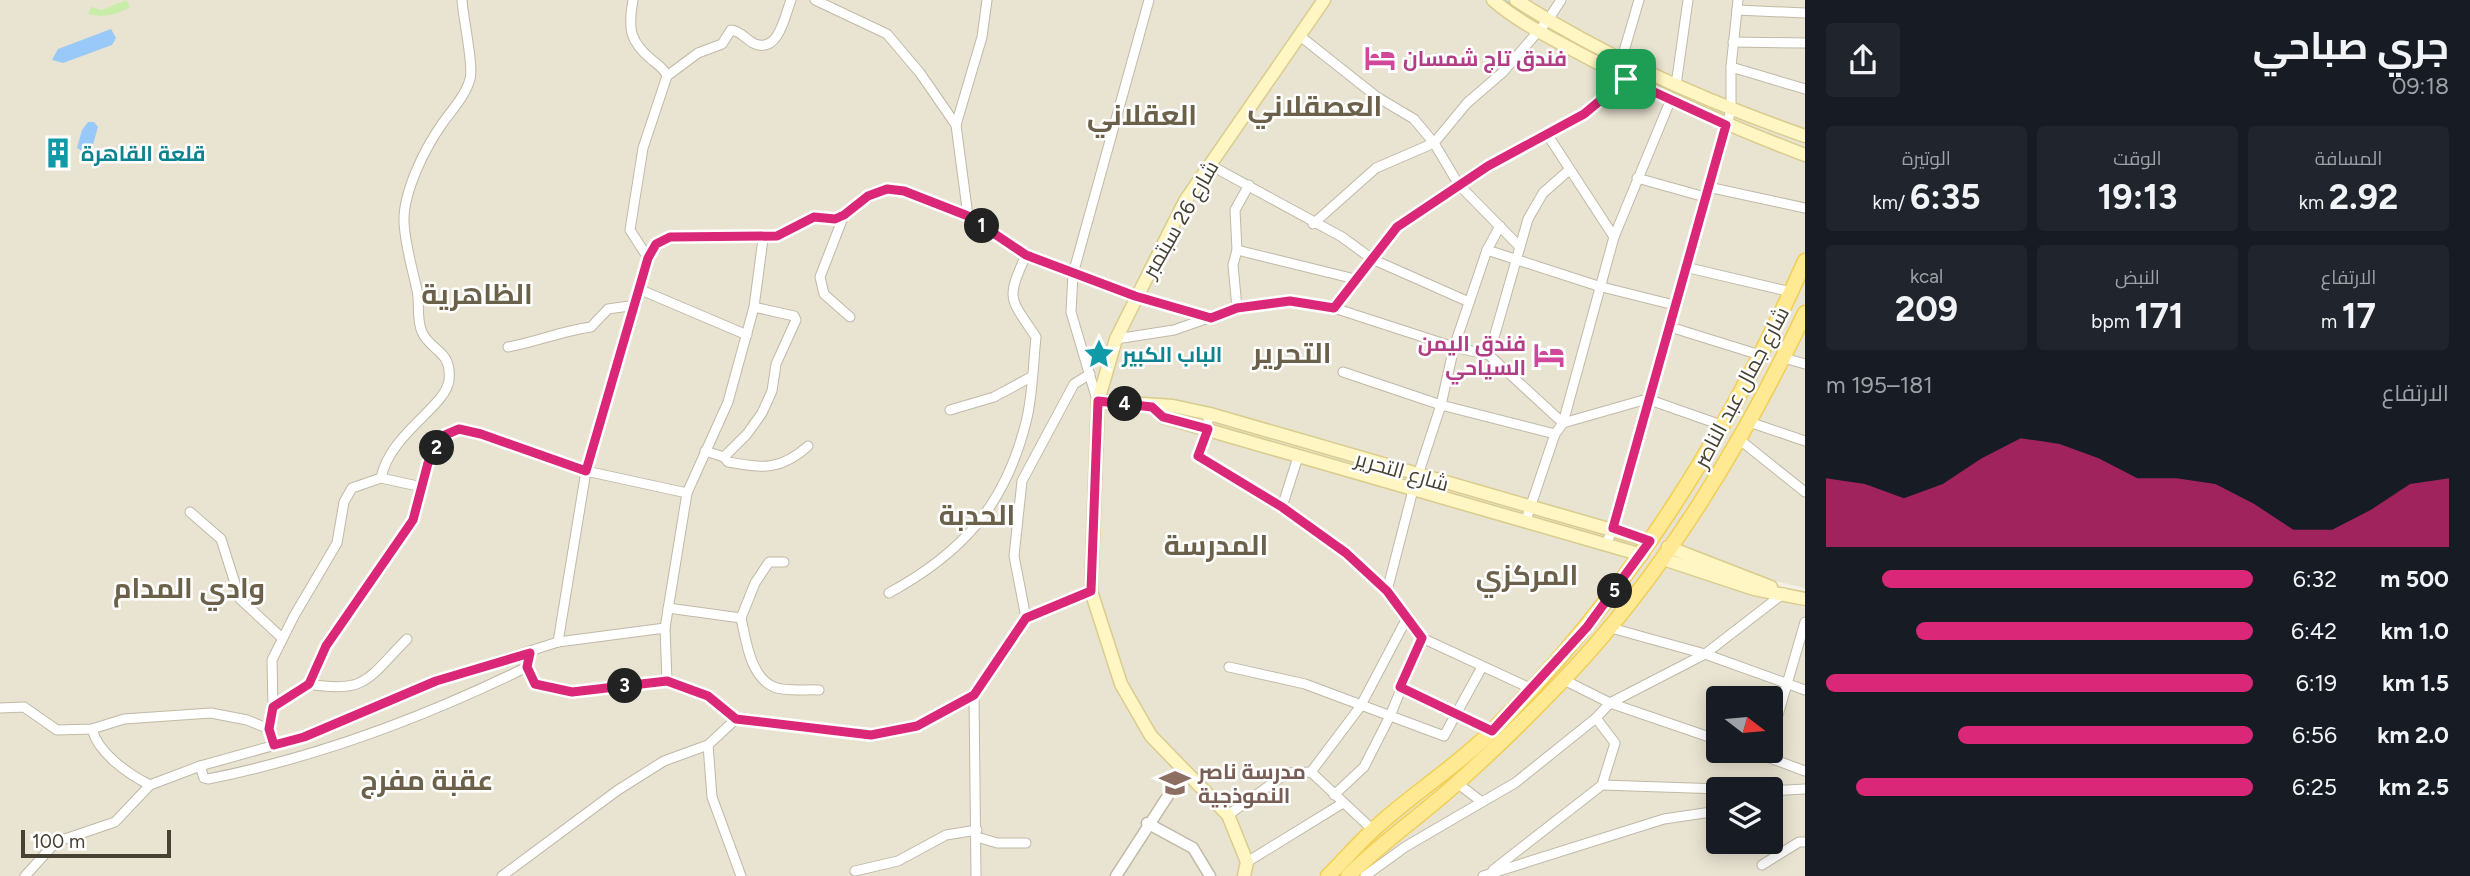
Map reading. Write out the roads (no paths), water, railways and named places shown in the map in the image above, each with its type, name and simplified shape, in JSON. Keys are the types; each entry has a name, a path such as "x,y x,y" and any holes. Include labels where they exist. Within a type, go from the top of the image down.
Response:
{"main road":[{"name":"شارع 26 سبتمبر","path":"1247,862 1228,815 1151,736 1121,684 1091,591 1098,401 1116,339 1135,296 1185,201 1324,0"},
{"path":"1493,0 1538,31 1626,79 1726,125 1805,155"},
{"path":"1516,0 1548,20 1676,85 1731,110 1805,135"},
{"name":"شارع جمال عبد الناصر","path":"1328,876 1373,830 1492,731 1587,627 1642,555 1724,426 1805,261"},
{"name":"شارع جمال عبد الناصر","path":"1348,876 1457,783 1564,680 1611,628 1666,553 1740,440 1805,313"},
{"name":"شارع التحرير","path":"1098,401 1152,407 1173,406 1210,414 1418,476 1613,528 1650,541"},
{"name":"شارع التحرير","path":"1152,407 1163,417 1642,555"},
{"path":"1666,553 1754,589 1805,599"},
{"path":"1244,876 1247,862"}],"street":[{"path":"381,478 384,462 395,444 440,400 449,382 448,363 443,352 423,334 404,218 416,171 430,141 470,80 471,67 462,0"},
{"path":"633,0 628,26 636,47 665,70 667,76"},
{"path":"648,258 630,230 643,148 667,76 698,52 722,44 731,30 754,44 769,44 775,40 791,0"},
{"path":"815,0 887,34 956,125"},
{"path":"968,216 956,125 982,37 987,0"},
{"path":"1098,401 1071,312 1073,274 1149,0"},
{"path":"1313,224 1376,168 1434,143 1466,103 1503,72 1548,20 1561,0"},
{"path":"1622,58 1639,0"},
{"path":"1676,85 1688,0"},
{"path":"1606,544 1613,528 1647,399 1731,110 1731,67 1737,5 1805,13"},
{"path":"1300,36 1377,96 1413,119 1434,143 1459,185 1520,247"},
{"path":"1733,42 1805,43"},
{"path":"1731,67 1805,89"},
{"path":"1334,308 1397,227 1459,185 1584,114 1626,79"},
{"path":"1526,520 1555,434 1563,423 1598,286 1614,237 1671,99"},
{"path":"1547,134 1568,171 1614,237"},
{"path":"1210,165 1313,224 1342,237 1372,259 1469,302"},
{"path":"1489,355 1528,219 1543,193 1568,171"},
{"path":"1637,178 1805,208"},
{"path":"1237,308 1233,265 1237,250 1235,210 1249,185"},
{"path":"558,642 586,471 641,290 648,258 656,244 670,237 763,239 790,232 814,217 835,219 868,196 887,189 904,191 968,216 1026,255 1135,296 1211,318"},
{"path":"844,215 836,242 820,277 824,294 850,317"},
{"path":"1387,591 1413,489 1441,405 1454,346 1487,250 1500,226"},
{"path":"667,681 667,608 687,493 728,402 754,307 763,239"},
{"path":"1237,250 1355,278"},
{"path":"1487,250 1598,286 1674,305"},
{"path":"889,593 946,558 982,519 1012,465 1026,421 1036,337 1013,303 1011,289 1026,255"},
{"path":"1685,267 1791,292"},
{"path":"641,290 747,335"},
{"path":"1116,339 1174,330 1237,308 1290,301 1334,308 1489,355 1563,423"},
{"path":"508,347 534,342 563,330 591,327 608,309 636,305"},
{"path":"724,457 747,434 762,413 772,391 776,364 796,320 794,316 781,311 754,307"},
{"path":"1670,327 1760,355"},
{"path":"1784,358 1805,364"},
{"path":"1343,372 1441,405 1555,434"},
{"path":"1026,618 1014,556 1022,481 1074,384 1090,374"},
{"path":"950,410 994,397 1031,377"},
{"path":"1563,423 1647,399 1724,426"},
{"path":"1210,414 1208,429 1198,456 1282,507 1346,553 1387,591 1422,638 1532,689"},
{"path":"1749,422 1805,441"},
{"path":"273,707 309,684 326,646 413,520 428,463 445,435 459,429 586,471 687,493"},
{"path":"1740,440 1805,492"},
{"path":"705,451 724,457 728,462 778,467 792,460 808,446"},
{"path":"1282,507 1298,457"},
{"path":"274,745 269,729 273,707 272,660 337,543 344,502 352,488 381,478 422,487"},
{"path":"190,512 221,539 240,599 282,638"},
{"path":"784,562 769,562 754,583 741,618 750,658 766,680 775,687 819,690"},
{"path":"530,653 527,667 535,684 572,692 667,681 708,696 736,719 871,735 917,726 974,695 1026,618 1091,591"},
{"path":"1365,876 1405,847 1515,783 1596,718 1610,703 1705,654 1784,593"},
{"path":"667,608 741,618"},
{"path":"1311,772 1360,707 1407,618"},
{"path":"1783,696 1805,622"},
{"path":"26,876 56,842 115,822 150,785 200,766 304,737 436,681 558,642 665,628"},
{"path":"1611,628 1705,654 1805,690"},
{"path":"1334,795 1364,767 1390,716 1422,638"},
{"path":"309,684 340,690 356,687 407,639"},
{"path":"200,766 204,778 208,779 304,757 418,717 527,667"},
{"path":"1229,667 1305,684 1360,707 1444,736 1482,667"},
{"path":"1564,680 1610,703 1706,736"},
{"path":"1400,687 1457,711 1492,731"},
{"path":"974,695 976,876"},
{"path":"0,708 24,706 58,730 92,729 124,719 211,713 247,720 269,729"},
{"path":"1486,875 1602,785 1615,743 1596,718"},
{"path":"502,876 618,790 664,761 708,745 736,719"},
{"path":"92,729 96,744 136,778 150,785"},
{"path":"708,745 712,797 741,876"},
{"path":"1783,761 1805,771"},
{"path":"1116,876 1147,823 1184,771"},
{"path":"1228,815 1287,773 1311,772 1373,830"},
{"path":"1457,783 1482,802"},
{"path":"1602,785 1706,788"},
{"path":"1783,790 1805,789"},
{"path":"1247,862 1343,803"},
{"path":"1486,875 1664,819 1706,813"},
{"path":"1147,823 1193,848 1210,876"},
{"path":"855,871 898,861 946,835 977,833 997,843 1026,843"},
{"path":"1762,865 1799,842 1805,842"}],"water":[{"path":"111,29 116,38 112,45 63,63 52,60 58,49"},
{"path":"88,122 94,122 98,127 90,155 77,148 82,130"}],"waterway":[{"path":"1504,0 1523,15"},
{"path":"1612,63 1688,100"}],"place":[{"name":"فندق تاج شمسان","path":"1380,58"},
{"name":"قلعة القاهرة","path":"58,153"},
{"name":"الباب الكبير","path":"1099,354"},
{"name":"فندق اليمن السياحي","path":"1549,355"},
{"name":"مدرسة ناصر النموذجية","path":"1175,783"}],"district":[{"name":"العصقلاني","path":"1315,106"},
{"name":"العقلاني","path":"1142,115"},
{"name":"الظاهرية","path":"477,294"},
{"name":"التحرير","path":"1292,353"},
{"name":"الحدبة","path":"977,515"},
{"name":"المدرسة","path":"1216,545"},
{"name":"المركزي","path":"1527,575"},
{"name":"وادي المدام","path":"189,588"},
{"name":"عقبة مفرج","path":"427,780"}]}
